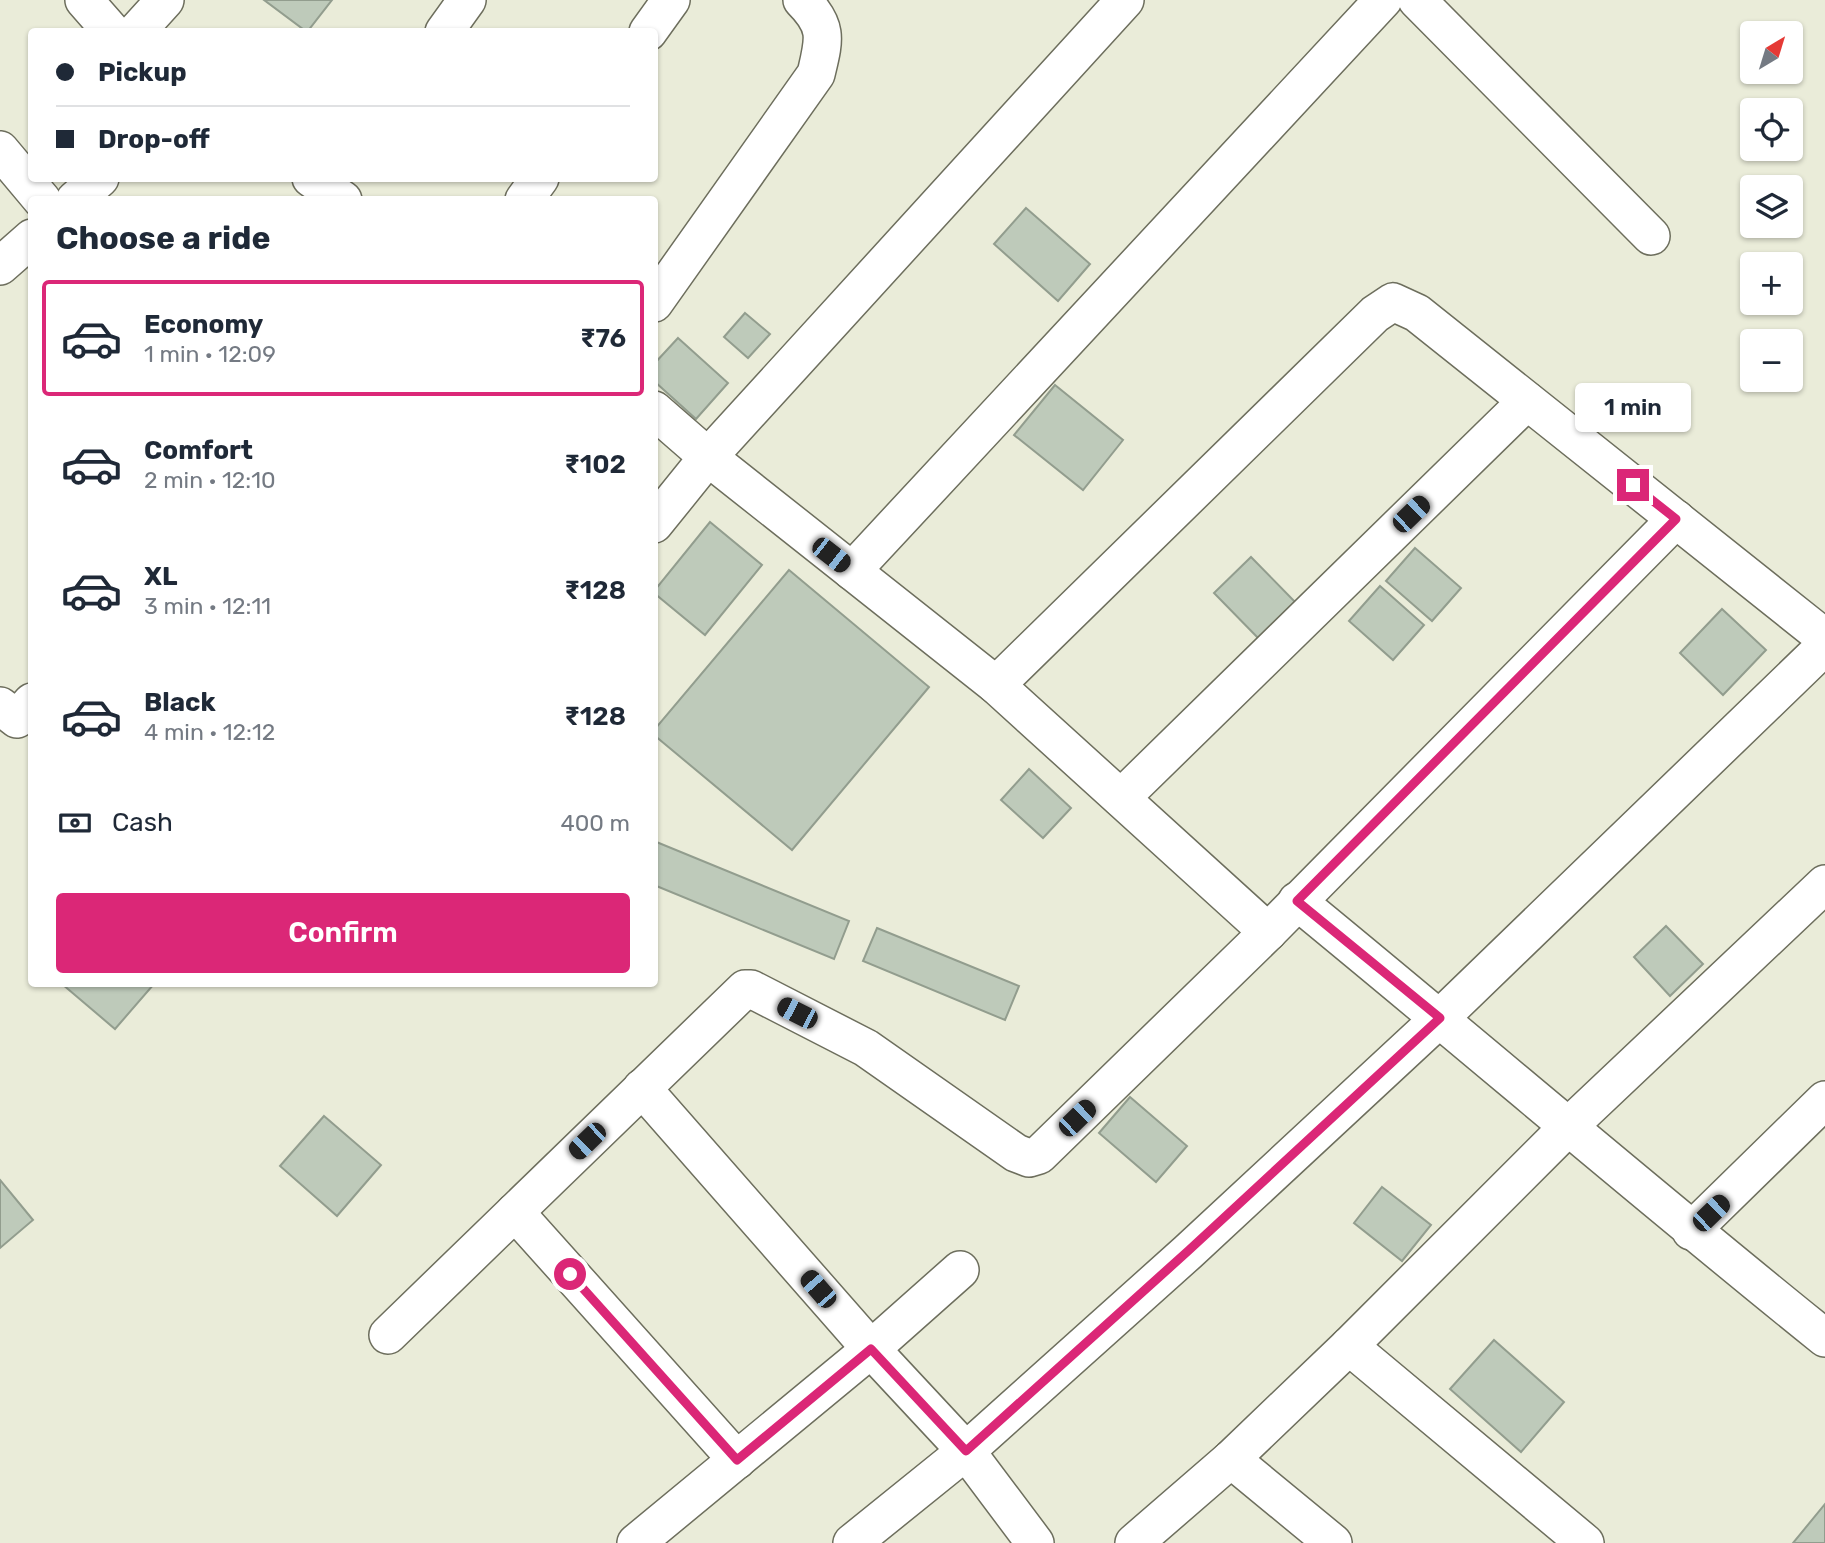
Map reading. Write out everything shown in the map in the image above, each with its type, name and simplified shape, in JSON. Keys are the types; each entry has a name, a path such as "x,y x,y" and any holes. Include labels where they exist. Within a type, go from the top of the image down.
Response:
{"street":[{"path":"84,0 108,28"},
{"path":"140,28 165,0"},
{"path":"447,28 467,0"},
{"path":"651,28 671,0"},
{"path":"658,297 816,74 822,50 822,28 802,0"},
{"path":"658,519 708,457 1125,0"},
{"path":"852,571 1383,0"},
{"path":"1417,0 1651,236"},
{"path":"0,150 39,196"},
{"path":"80,196 95,182"},
{"path":"0,266 28,242"},
{"path":"996,685 1375,314 1393,302 1417,313 1825,638"},
{"path":"1121,798 1527,401"},
{"path":"658,414 996,685 1268,932"},
{"path":"388,1335 745,989 751,989 866,1048 1016,1153 1029,1158 1040,1155 1268,932 1676,519"},
{"path":"852,1543 966,1451 1188,1251 1440,1018 1825,646"},
{"path":"1134,1543 1231,1459 1349,1346 1569,1126 1825,884"},
{"path":"1297,901 1692,1231 1824,1336"},
{"path":"642,1088 871,1349 966,1451 1035,1543"},
{"path":"1692,1231 1825,1100"},
{"path":"515,1212 737,1460"},
{"path":"636,1543 871,1349 960,1270"},
{"path":"1349,1346 1585,1543"},
{"path":"1231,1459 1333,1543"}],"building":[{"path":"264,0 332,0 310,28 302,28"},
{"path":"1026,208 1090,264 1058,301 994,244"},
{"path":"745,313 770,334 748,358 724,337"},
{"path":"678,338 728,383 696,419 658,385 658,360"},
{"path":"1055,385 1123,440 1083,490 1014,435"},
{"path":"710,522 762,565 705,635 658,596 658,586"},
{"path":"1415,548 1461,588 1432,621 1386,581"},
{"path":"1251,557 1299,606 1262,642 1214,593"},
{"path":"789,570 929,687 792,850 658,738 658,725"},
{"path":"1380,586 1424,625 1393,660 1349,621"},
{"path":"1722,609 1766,650 1723,695 1680,653"},
{"path":"1029,769 1071,808 1043,838 1001,800"},
{"path":"658,843 849,921 834,959 658,887"},
{"path":"1666,926 1703,964 1670,996 1634,957"},
{"path":"877,928 1019,986 1005,1020 863,961"},
{"path":"66,987 151,987 115,1029"},
{"path":"1130,1097 1187,1146 1156,1182 1099,1133"},
{"path":"324,1116 381,1165 337,1216 280,1166"},
{"path":"0,1180 33,1220 0,1248"},
{"path":"1382,1187 1431,1225 1402,1261 1354,1223"},
{"path":"1494,1340 1564,1402 1521,1452 1450,1389"},
{"path":"1825,1504 1825,1543 1793,1543"}],"route":[{"path":"570,1274 737,1460 871,1349 966,1451 1440,1018 1297,901 1676,519 1633,485"}]}
